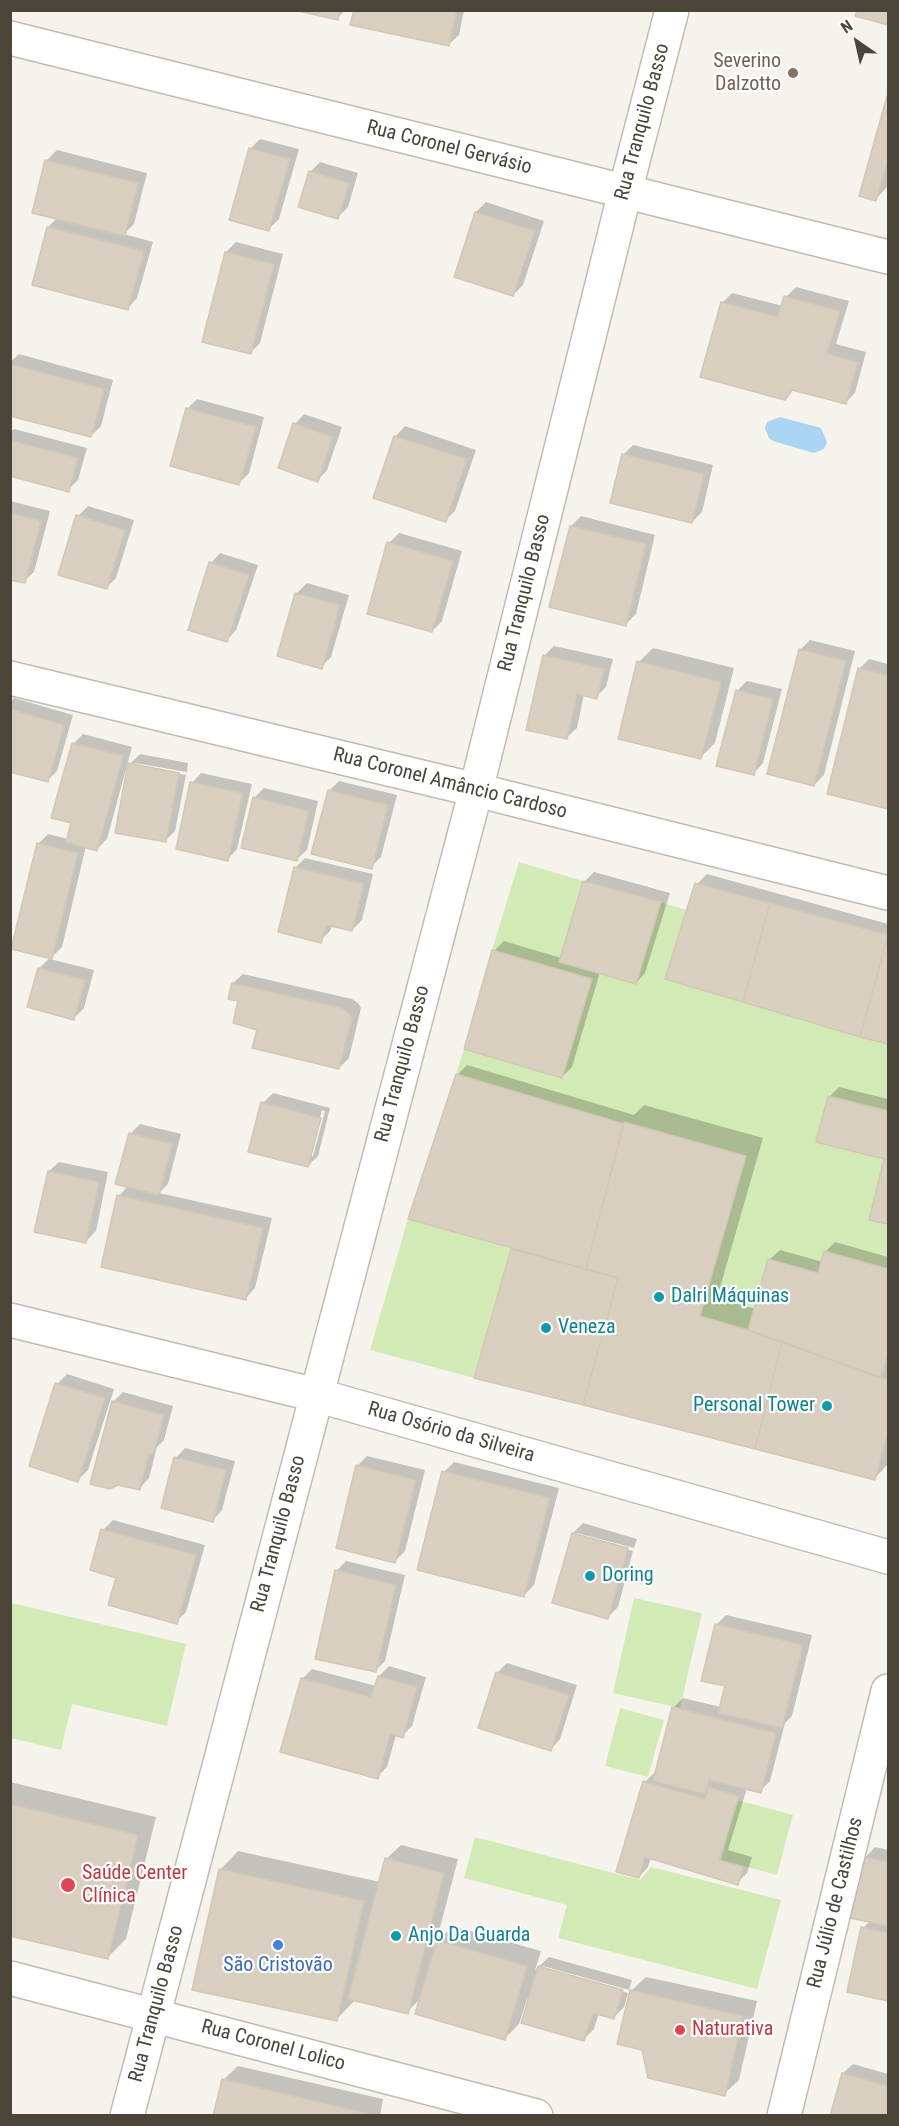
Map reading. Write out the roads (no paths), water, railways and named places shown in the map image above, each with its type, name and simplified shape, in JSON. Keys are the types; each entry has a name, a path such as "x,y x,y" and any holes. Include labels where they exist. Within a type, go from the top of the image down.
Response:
{"street":[{"name":"Rua Tranquilo Basso","path":"127,2115 476,790 672,10"},
{"name":"Rua Coronel Gervásio","path":"10,38 888,256"},
{"name":"Rua Coronel Amâncio Cardoso","path":"10,678 476,790 888,893"},
{"name":"Rua Osório da Silveira","path":"10,1320 316,1395 888,1557"},
{"name":"Rua Júlio de Castilhos","path":"784,2115 888,1691"},
{"name":"Rua Coronel Lolico","path":"10,1977 536,2115"}],"water":[{"path":"780,417 821,428 827,442 824,449 814,453 773,441 769,438 765,428 767,422"}],"place":[{"name":"Severino Dalzotto","path":"793,73"},
{"name":"Dalri Máquinas","path":"659,1297"},
{"name":"Veneza","path":"546,1328"},
{"name":"Personal Tower","path":"827,1406"},
{"name":"Doring","path":"590,1576"},
{"name":"Saúde Center Clínica","path":"68,1885"},
{"name":"Anjo Da Guarda","path":"396,1936"},
{"name":"São Cristovão","path":"278,1945"},
{"name":"Naturativa","path":"680,2030"}]}
